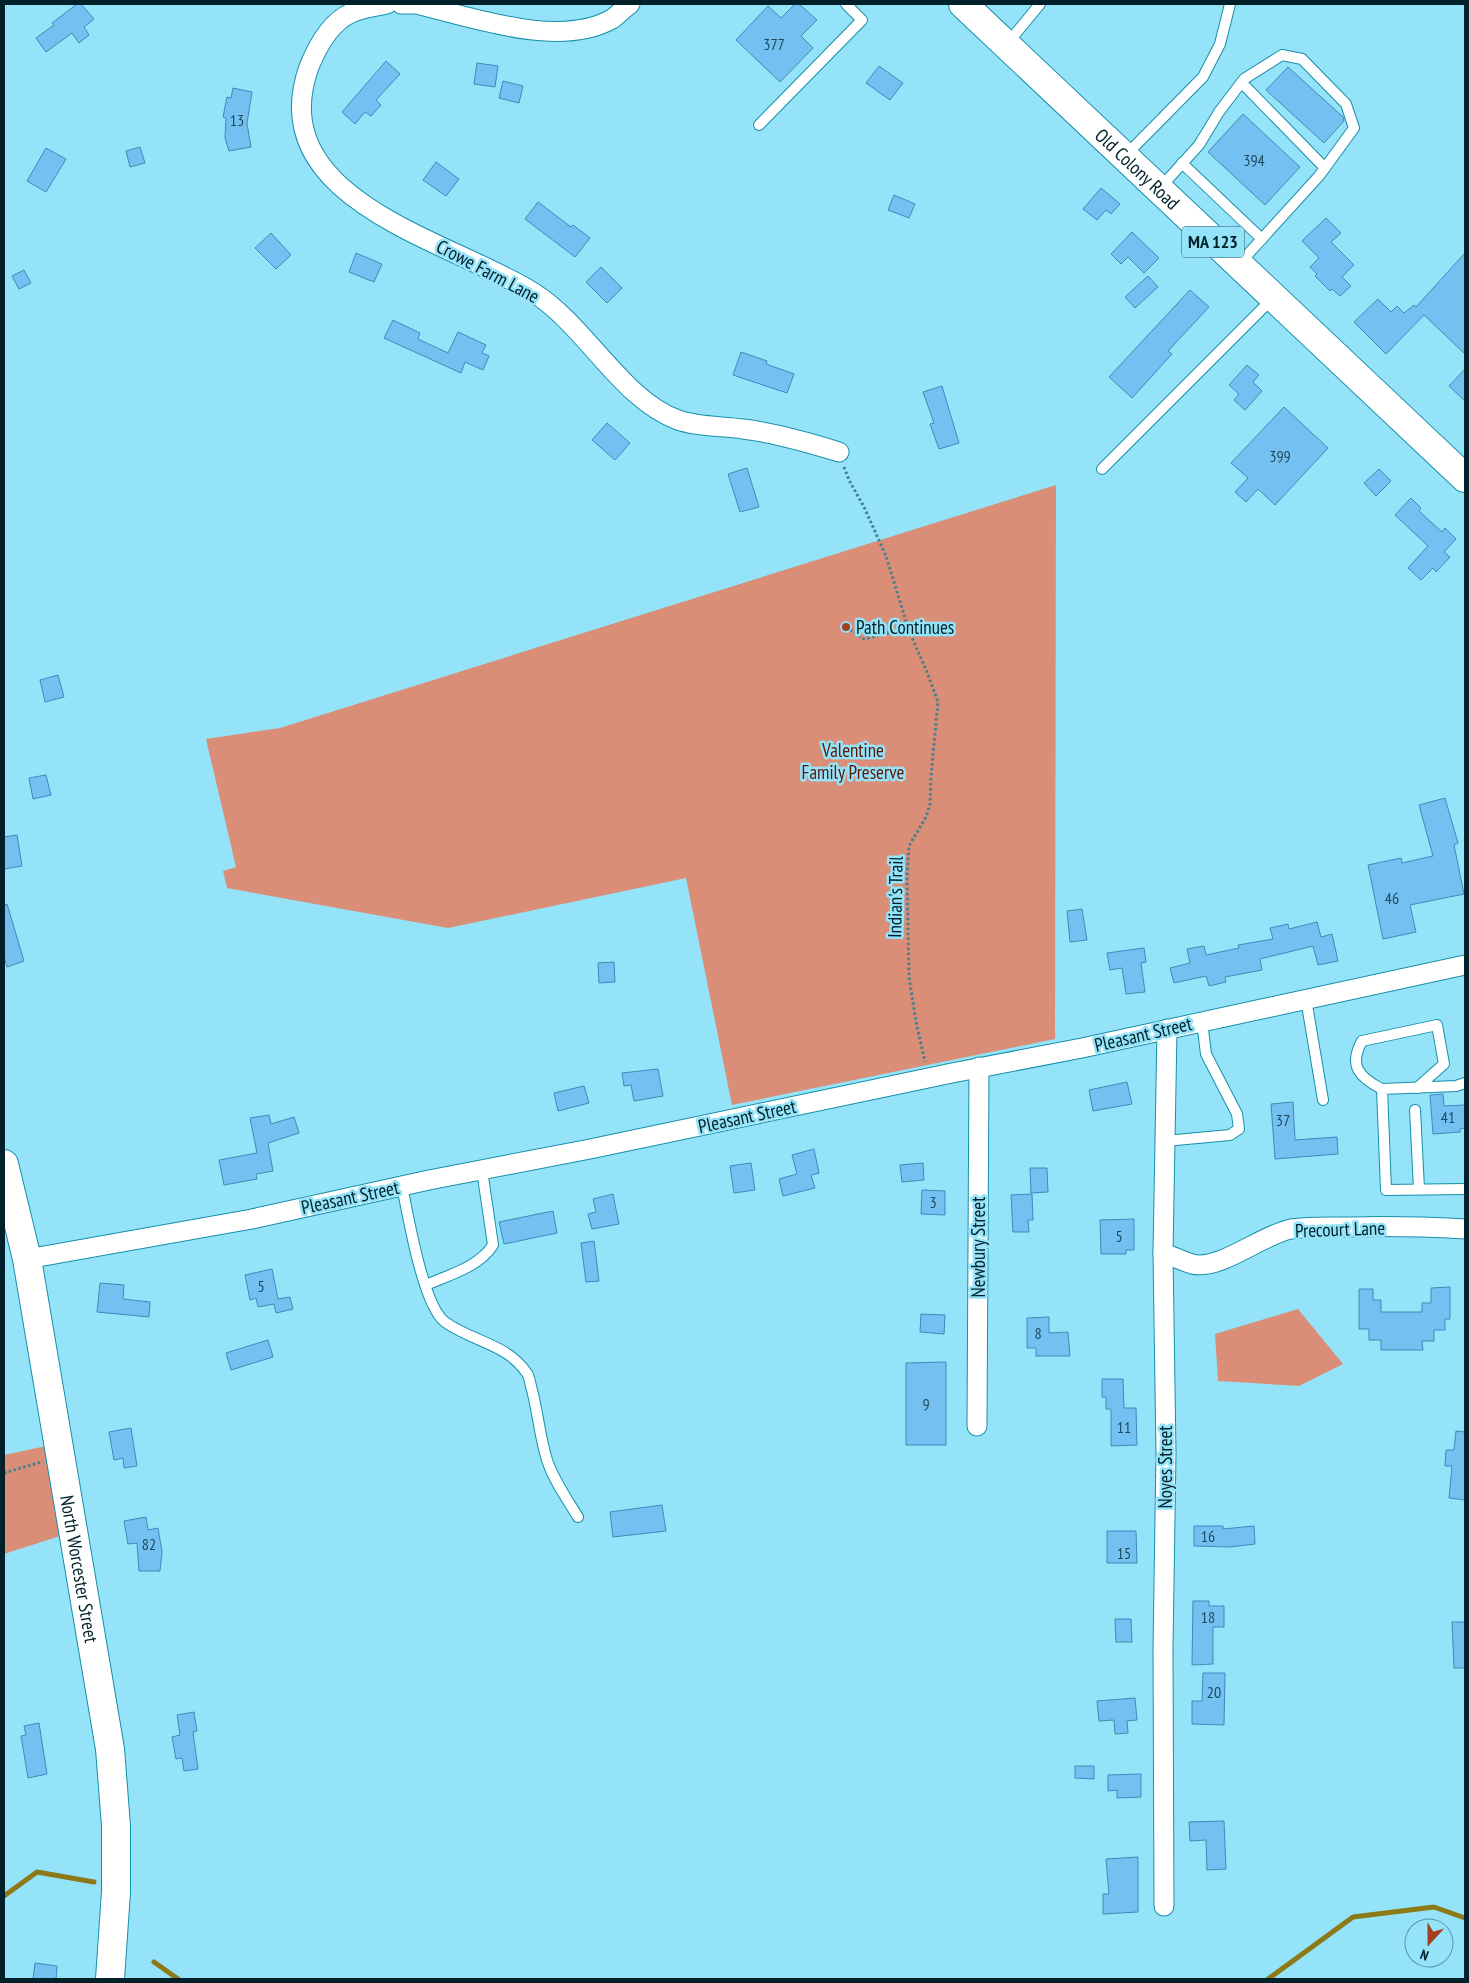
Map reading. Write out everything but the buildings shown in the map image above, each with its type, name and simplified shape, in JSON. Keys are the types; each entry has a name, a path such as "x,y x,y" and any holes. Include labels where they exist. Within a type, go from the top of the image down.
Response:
{"main road":[{"name":"Old Colony Road","path":"963,4 1465,478"},
{"name":"North Worcester Street","path":"4,1164 27,1259 110,1750 116,1826 116,1873 110,1979"}],"street":[{"name":"Crowe Farm Lane","path":"387,4 350,13 339,21 318,47 305,80 302,112 309,144 325,171 338,184 351,196 381,217 472,260 534,293 562,314 618,375 657,409 678,420 780,435 839,452"},
{"path":"401,4 416,4 509,26 564,32 585,29 612,19 630,4"},
{"name":"Pleasant Street","path":"27,1259 252,1219 402,1186 1082,1048 1465,965"},
{"name":"Noyes Street","path":"1164,1906 1163,1649 1166,1453 1164,1252 1167,1029"},
{"name":"Newbury Street","path":"977,1426 979,1068"},
{"name":"Precourt Lane","path":"1164,1252 1193,1264 1211,1263 1225,1259 1266,1237 1289,1229 1399,1226 1465,1229"}],"lane":[{"path":"759,125 862,20 846,4"},
{"path":"1006,44 1040,4"},
{"path":"1124,157 1203,77 1220,44 1230,4"},
{"path":"1158,190 1199,145 1219,112 1242,83 1282,55 1302,59 1346,104 1354,128 1325,168 1238,265"},
{"path":"1242,83 1325,168"},
{"path":"1182,164 1262,239"},
{"path":"1102,469 1274,298"},
{"path":"1306,999 1322,1100"},
{"path":"1165,1141 1230,1135 1238,1128 1237,1114 1206,1054 1202,1021"},
{"path":"1417,1088 1444,1064 1438,1025 1362,1041 1356,1058 1357,1068 1361,1076 1368,1082 1382,1089 1417,1088 1456,1086 1465,1083"},
{"path":"1382,1089 1386,1190 1465,1189"},
{"path":"1415,1110 1419,1189"},
{"path":"426,1285 486,1256 493,1245 482,1170"},
{"path":"402,1186 413,1246 436,1312 444,1322 494,1345 527,1372 536,1403 547,1460 578,1518"}],"path":[{"name":"Indian's Trail","path":"839,452 849,480 864,507 886,556 909,631 938,702 930,804 926,818 909,846 907,877 909,977 916,1022 926,1065"},
{"path":"846,627 864,639 888,633 909,631"},
{"path":"4,1474 61,1456"}],"green space":[{"name":"Valentine Family Preserve","path":"1056,485 1055,1039 732,1105 686,878 448,928 227,888 223,871 236,867 206,739 280,728"},
{"path":"1298,1309 1343,1364 1299,1386 1218,1381 1215,1334"},
{"path":"46,1446 60,1536 4,1554 4,1455"}],"waterway":[{"path":"4,1896 37,1872 94,1882"},
{"path":"1268,1979 1353,1917 1434,1907 1465,1918"},
{"path":"154,1962 178,1979"}],"place":[{"name":"Path Continues","path":"846,627"}]}
